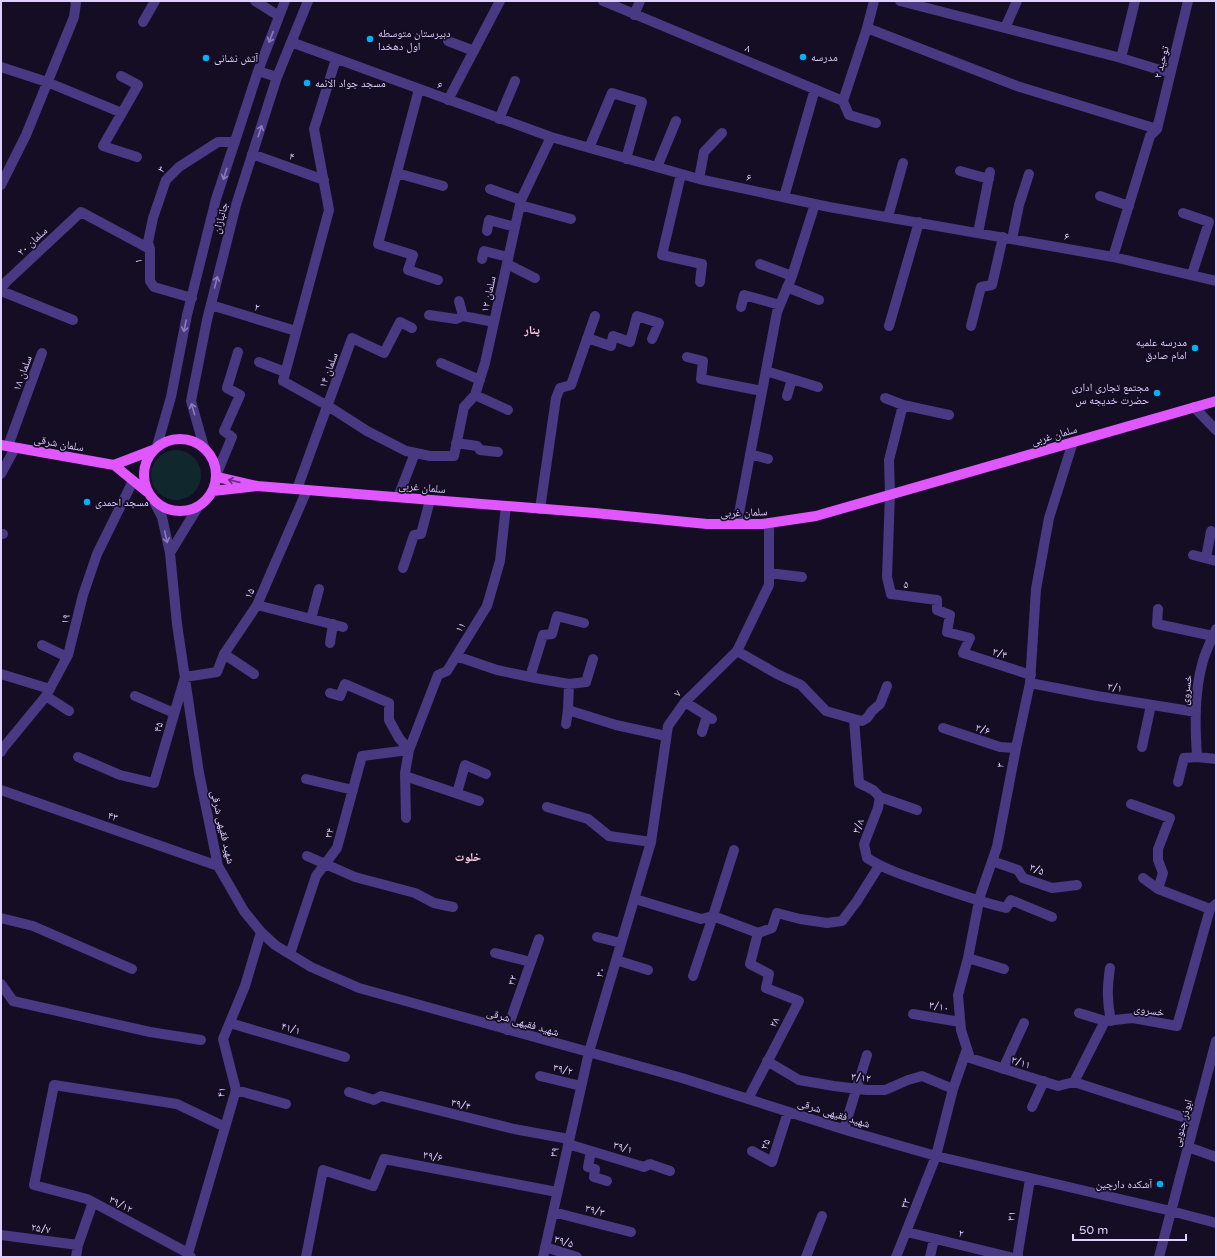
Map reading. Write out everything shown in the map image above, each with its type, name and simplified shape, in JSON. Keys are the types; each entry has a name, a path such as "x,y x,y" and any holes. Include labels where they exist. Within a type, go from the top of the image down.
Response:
{"main road":[{"name":"سلمان غربی","path":"257,486 707,524 769,523 816,516 1216,401"},
{"path":"180,438 193,440 204,447 213,459 217,475 213,490 207,500 198,507 186,511 174,511 163,507 114,465 155,448 168,440 180,438"},
{"name":"سلمان شرقی","path":"8,446 114,465"},
{"path":"151,496 144,482 143,470 147,459 155,448"},
{"path":"217,475 257,486"},
{"path":"213,490 257,486"}],"street":[{"path":"1,184 26,135 74,17 75,1"},
{"path":"143,22 155,1"},
{"path":"255,1 279,16"},
{"name":"جانبازان","path":"155,448 171,397 192,298 216,199 258,70 285,1"},
{"name":"جانبازان","path":"204,447 191,401 210,305 236,205 252,154 277,77 308,1"},
{"path":"448,100 500,1"},
{"name":"۸","path":"602,1 844,101"},
{"path":"634,15 640,1"},
{"path":"874,1 844,101 849,115 876,123"},
{"path":"900,1 1121,58 1170,73"},
{"path":"1005,28 1017,1"},
{"path":"1121,58 1135,1"},
{"name":"توحید ۲","path":"1129,206 1150,136 1157,129 1188,1"},
{"path":"867,28 1017,86 1157,129"},
{"path":"448,41 474,51"},
{"name":"۶","path":"291,42 551,137 699,179 815,204 1113,257 1192,274 1216,281"},
{"path":"336,59 314,129 329,210 282,380 328,406 367,431 406,451 415,453 398,497"},
{"path":"1,67 47,82 122,113"},
{"path":"258,70 277,77"},
{"path":"121,76 138,85 103,146 137,158"},
{"path":"499,119 515,81"},
{"path":"419,89 378,244 413,255 408,270 438,280"},
{"path":"784,197 815,89"},
{"path":"589,148 612,93 642,102 626,158"},
{"path":"657,167 676,121"},
{"path":"699,179 704,152 722,133"},
{"name":"سلمان ۱۲","path":"415,453 430,456 454,456 464,407 475,395 485,363 521,202 551,137"},
{"name":"۳","path":"150,249 148,242 153,218 166,180 179,167 218,142 235,142"},
{"name":"۴","path":"252,154 324,180"},
{"path":"888,217 903,162"},
{"path":"960,171 990,176 978,233"},
{"path":"397,173 443,186"},
{"path":"681,174 662,255 702,264 700,282"},
{"path":"971,326 981,287 992,285 1029,174"},
{"path":"490,189 521,202 571,219"},
{"path":"1100,196 1129,206 1113,257"},
{"path":"737,524 777,312 792,276 815,204"},
{"name":"۱","path":"81,212 150,249 150,281 154,287 192,298"},
{"name":"سلمان ۲۰","path":"1,290 6,282 81,212"},
{"path":"1183,213 1209,222 1192,274"},
{"path":"487,231 490,220 515,227"},
{"path":"888,326 919,222"},
{"path":"482,258 484,251 508,261 535,278"},
{"path":"760,264 792,276"},
{"path":"787,287 819,300"},
{"path":"1,290 73,320"},
{"path":"741,307 744,295 780,305"},
{"path":"459,301 463,316"},
{"name":"۲","path":"210,305 296,331"},
{"path":"429,315 456,319 463,316 494,322"},
{"path":"540,509 556,398 560,388 571,385 595,316"},
{"path":"587,338 612,346 613,336 630,342 637,316 659,323 652,339"},
{"name":"سلمان ۱۴","path":"302,489 328,406 352,338 384,353 400,322 412,328"},
{"path":"217,475 232,437 224,431 240,395 227,388 238,352"},
{"name":"سلمان ۱۸","path":"1,474 8,446 42,353"},
{"path":"687,358 703,361 701,378 762,391"},
{"path":"259,362 285,372"},
{"path":"441,363 480,380"},
{"path":"766,371 818,387"},
{"path":"787,396 792,379"},
{"path":"475,395 508,410"},
{"path":"885,398 903,405 949,415"},
{"path":"890,494 889,460 903,405"},
{"path":"1194,407 1216,430"},
{"name":"۳","path":"967,1049 961,1030 958,995 968,958 979,901 997,847 1031,679 1036,589 1049,518 1073,442"},
{"path":"456,443 477,446 480,450 498,452"},
{"path":"750,454 768,459"},
{"name":"۱۹","path":"1,752 4,746 48,693 67,657 83,595 98,554 133,481"},
{"name":"۱۵","path":"185,677 217,672 224,654 257,605 302,489"},
{"name":"۵","path":"890,494 886,578 891,594 937,600 937,610 950,614 947,632 970,638 963,653"},
{"name":"شهید فقیهی شرقی","path":"151,496 162,517 170,553 177,624 199,773 218,866 244,911 261,932 275,945 311,967 359,988 682,1078 788,1112 936,1156 1171,1211 1216,1224"},
{"path":"403,568 414,535 421,534 430,500"},
{"name":"۱۱","path":"406,818 405,776 409,750 438,675 447,671 487,606 500,561 506,506"},
{"path":"170,553 198,507"},
{"name":"۷","path":"634,899 651,842 668,726 685,702 737,651 769,585 769,523"},
{"path":"1193,555 1211,560 1211,531"},
{"path":"769,573 802,577"},
{"path":"311,619 319,589"},
{"path":"257,605 338,626 330,643"},
{"path":"1158,609 1157,624 1215,632"},
{"path":"530,677 543,635 552,634 557,616 584,623"},
{"name":"خسروی","path":"1197,757 1197,691 1203,661 1215,632"},
{"path":"42,645 67,657"},
{"path":"737,651 777,674 802,685 826,711 854,720 862,721 867,718 880,704 887,686"},
{"name":"۳/۴","path":"963,653 1031,679"},
{"path":"224,654 254,674"},
{"path":"456,656 497,670 569,684 586,682 593,659"},
{"path":"1,674 48,693 69,711"},
{"name":"۴۵","path":"78,757 120,775 154,783 185,677"},
{"name":"۳/۱","path":"1031,679 1097,696 1196,712"},
{"path":"330,693 340,696 345,684 389,703 389,720 399,738 409,750"},
{"path":"566,724 569,684"},
{"path":"135,696 174,713"},
{"path":"685,702 709,717 702,732"},
{"path":"1142,747 1151,705"},
{"path":"568,710 616,725 666,736"},
{"path":"854,720 859,783 873,790 880,797 918,810"},
{"name":"۳/۶","path":"943,728 1000,747 1016,748"},
{"name":"۳۴","path":"290,954 316,876 337,848 362,756 409,750"},
{"path":"1178,782 1184,758 1197,757 1216,760"},
{"path":"456,794 465,765 486,774"},
{"path":"405,776 479,801"},
{"path":"306,779 352,790"},
{"name":"۴۳","path":"1,790 218,866"},
{"name":"۳/۸","path":"880,797 878,808 864,844 867,858 879,866 979,901"},
{"path":"1131,804 1170,818 1158,849 1158,860 1163,872 1158,889"},
{"path":"547,807 588,819 609,836 651,842"},
{"path":"693,976 734,850"},
{"path":"307,856 355,877 415,893 434,903 453,907"},
{"name":"۳/۵","path":"992,861 1018,870 1023,878 1052,888 1077,884"},
{"path":"634,899 701,919 713,916 758,933 772,928 777,913 800,919 827,923 842,921 857,901 879,866"},
{"path":"1143,878 1158,889 1213,906"},
{"name":"۳۰","path":"589,1052 634,899"},
{"path":"979,901 1006,908 1011,900 1052,918"},
{"name":"خسروی","path":"1108,1021 1133,1018 1177,1026 1213,906"},
{"path":"1,918 33,926 132,969"},
{"name":"۴۱","path":"189,1256 236,1090 223,1039 245,986 261,932"},
{"name":"۲۸","path":"748,1099 799,1001 766,988 770,974 750,964 758,933"},
{"path":"597,937 621,943"},
{"name":"۳۲","path":"507,1030 539,939"},
{"path":"495,954 531,962"},
{"path":"968,958 1004,969"},
{"path":"616,960 648,970"},
{"path":"1110,968 1107,990 1108,1021 1074,1082 1195,1121"},
{"path":"1,984 13,1001 150,1032 201,1040"},
{"path":"1079,1013 1108,1021"},
{"name":"۳/۱۰","path":"913,1014 960,1022"},
{"name":"۴۱/۱","path":"230,1023 345,1057"},
{"path":"1003,1068 1024,1023"},
{"name":"ابوذر جنوبی","path":"1159,1257 1216,1041"},
{"path":"953,1089 967,1049"},
{"name":"۳/۱۱","path":"967,1049 970,1058 1044,1082 1058,1086 1074,1082"},
{"name":"۳۹","path":"544,1252 589,1052"},
{"path":"844,1129 867,1055"},
{"name":"۳/۱۲","path":"767,1061 799,1080 856,1089 885,1090 908,1080 922,1076 953,1089"},
{"name":"۳۹/۲","path":"540,1076 582,1086"},
{"path":"1032,1107 1044,1082"},
{"name":"۳۹/۱۲","path":"189,1256 87,1199 34,1185 54,1085 177,1104 225,1127"},
{"name":"۳۳","path":"896,1257 936,1156 953,1089"},
{"path":"236,1090 286,1104"},
{"name":"۳۹/۴","path":"349,1092 374,1100 381,1096 569,1141"},
{"name":"۳۵","path":"752,1151 772,1162 788,1112"},
{"name":"۳۹/۱","path":"569,1141 591,1151 644,1166 650,1164 670,1171"},
{"path":"1188,1147 1216,1157"},
{"path":"591,1151 588,1167 594,1169 594,1176 607,1181"},
{"name":"۳۹/۶","path":"306,1257 323,1170 373,1186 384,1159 557,1192"},
{"name":"۳۱","path":"1018,1257 1030,1179"},
{"path":"76,1257 78,1245 93,1202"},
{"name":"۳۹/۳","path":"553,1212 631,1232"},
{"path":"806,1257 822,1216"},
{"name":"۲","path":"907,1232 1010,1257"},
{"name":"۲۵/۷","path":"1,1234 78,1245"},
{"path":"930,1257 934,1238"},
{"name":"۳۹/۵","path":"544,1252 577,1257"}],"green space":[{"path":"171,450 181,450 194,457 201,470 201,480 194,493 181,500 171,500 162,496 155,489 151,480 151,470 155,461 162,454"}],"place":[{"name":"دبیرستان متوسطه اول دهخدا","path":"370,39"},
{"name":"مدرسه","path":"803,57"},
{"name":"آتش نشانی","path":"206,58"},
{"name":"مسجد جواد الائمه","path":"307,83"},
{"name":"مدرسه علمیه امام صادق","path":"1195,348"},
{"name":"مجتمع تجاری اداری حضرت خدیجه س","path":"1157,393"},
{"name":"مسجد احمدی","path":"87,502"},
{"name":"آشکده دارچین","path":"1160,1184"}],"district":[{"name":"پنار","path":"532,330"},
{"name":"خلوت","path":"468,857"}]}
